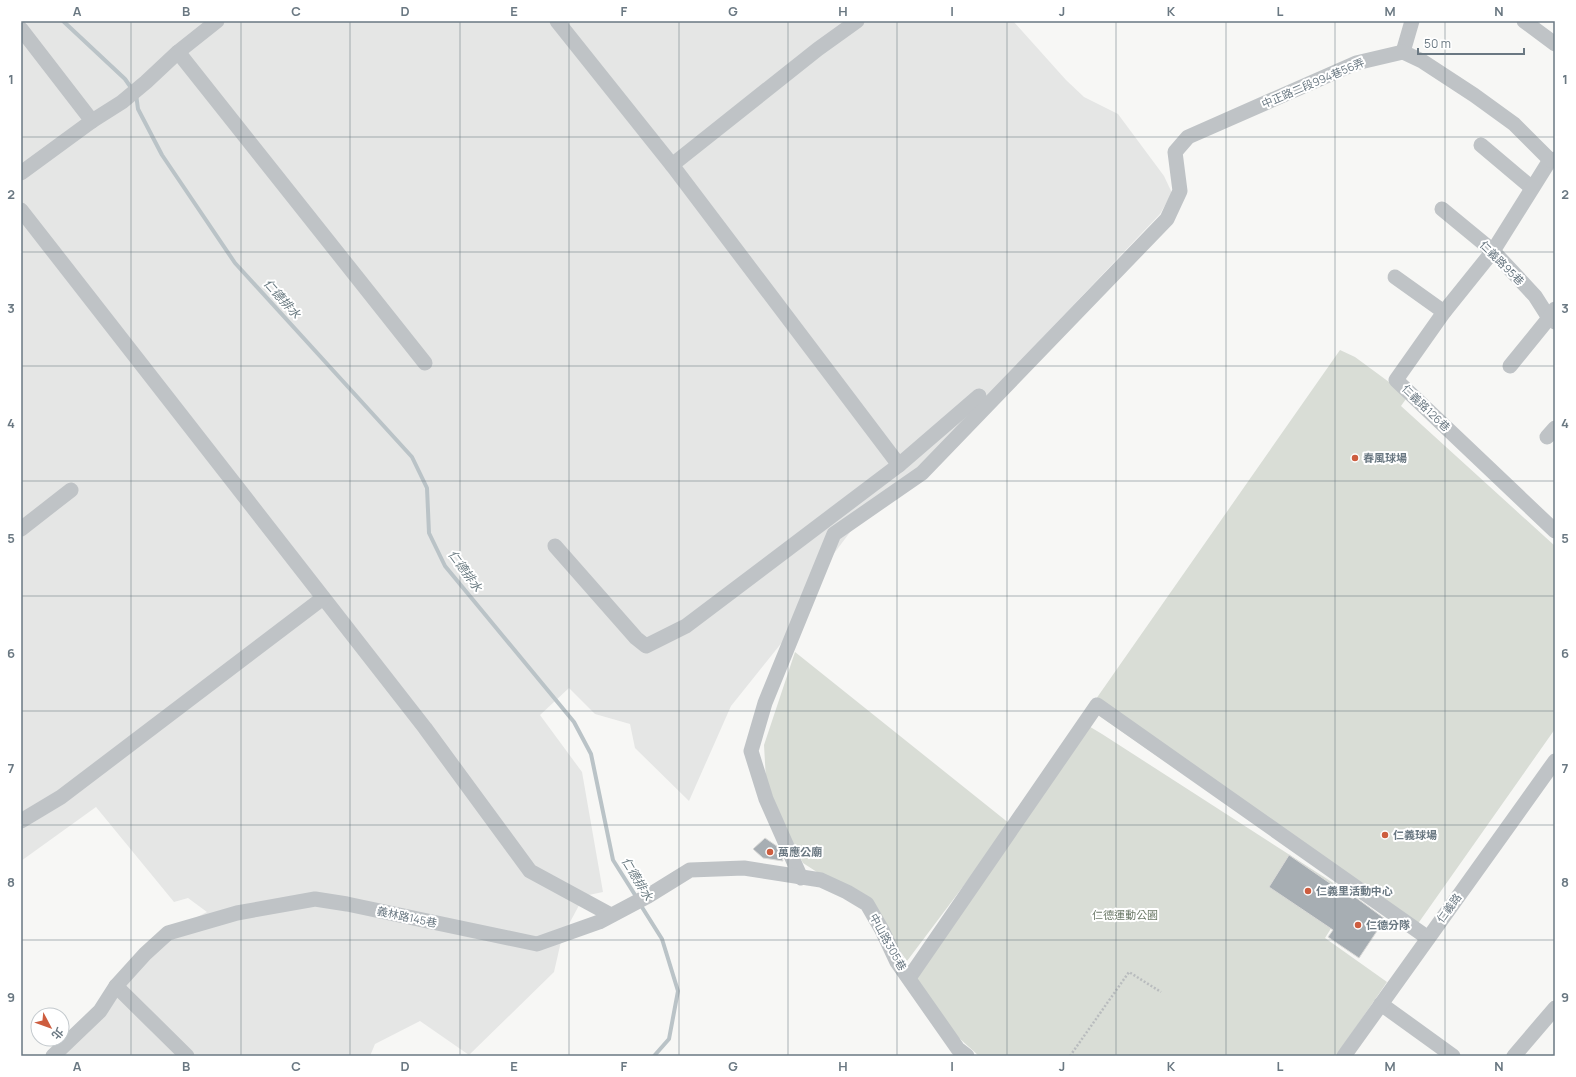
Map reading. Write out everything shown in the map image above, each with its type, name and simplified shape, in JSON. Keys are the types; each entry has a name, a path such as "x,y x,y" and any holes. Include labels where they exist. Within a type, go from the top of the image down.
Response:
{"street":[{"path":"21,173 92,121 122,102 178,52 217,21"},
{"path":"557,21 672,166 899,465"},
{"path":"672,166 818,49 857,21"},
{"path":"1412,21 1404,52 1422,61 1474,95 1514,124 1553,159"},
{"path":"1524,21 1555,44"},
{"path":"21,29 92,121"},
{"path":"178,52 425,363"},
{"name":"中正路二段994巷56弄","path":"801,878 766,799 750,751 765,702 834,534 922,473 1167,219 1180,191 1175,152 1188,137 1356,63 1404,52"},
{"path":"1480,146 1532,188"},
{"name":"仁義路126巷","path":"1553,159 1532,188 1493,250 1444,312 1396,380 1555,531"},
{"name":"仁義路95巷","path":"1442,209 1493,250 1553,316"},
{"path":"21,210 425,728 530,871 611,916"},
{"path":"1395,277 1444,312"},
{"path":"1510,366 1553,316"},
{"path":"555,546 636,638 646,646 686,626 899,465 978,396"},
{"path":"21,529 71,490"},
{"path":"21,821 61,797 323,598"},
{"path":"909,978 1097,705 1428,938"},
{"name":"仁義路","path":"1344,1056 1555,761"},
{"name":"義林路145巷","path":"53,1056 100,1011 116,986 145,954 168,933 237,913 315,899 537,944 599,922 690,870 744,868 801,878"},
{"name":"中山路305巷","path":"801,878 821,880 847,892 866,904 882,930 897,962 960,1054"},
{"path":"116,986 187,1056"},
{"path":"1381,1004 1452,1056"},
{"path":"1514,1056 1555,1008"}],"path":[{"path":"1070,1056 1129,972 1161,992"}],"shaded area":[{"path":"21,21 1013,21 1066,80 1084,97 1118,114 1164,176 1172,193 1160,214 1042,338 970,421 860,519 820,572 808,610 731,706 689,801 635,748 630,724 595,714 569,688 540,715 582,772 603,892 584,896 562,937 554,972 469,1055 420,1021 375,1044 370,1056 54,1056 62,1047 70,1047 70,1038 164,934 207,912 188,898 174,902 96,807 21,861"}],"green space":[{"path":"1340,350 1355,357 1408,396 1401,406 1555,546 1555,729 1417,925 1192,780 1089,709"},
{"path":"795,652 1010,824 907,961 868,905 803,863 786,830 766,780 764,745"},
{"name":"仁德運動公園","path":"1087,725 1352,895 1325,938 1387,982 1336,1056 979,1056 939,1020 910,974"}],"building":[{"name":"萬應公廟","path":"765,838 778,847 783,861 763,858 753,849"},
{"path":"1289,855 1353,899 1355,897 1385,919 1359,958 1328,937 1333,930 1269,887"}],"waterway":[{"name":"仁德排水","path":"63,21 125,79 132,89"},
{"name":"仁德排水","path":"136,94 138,109 162,155 235,263 412,457 427,488 429,533 445,566 574,722 591,754 613,860 637,898"},
{"name":"仁德排水","path":"640,904 662,939 678,991 669,1039 654,1056"}],"place":[{"name":"春風球場","path":"1355,458"},
{"name":"仁義球場","path":"1385,835"},
{"name":"萬應公廟","path":"770,852"},
{"name":"仁義里活動中心","path":"1308,891"},
{"name":"仁德分隊","path":"1358,925"}]}
